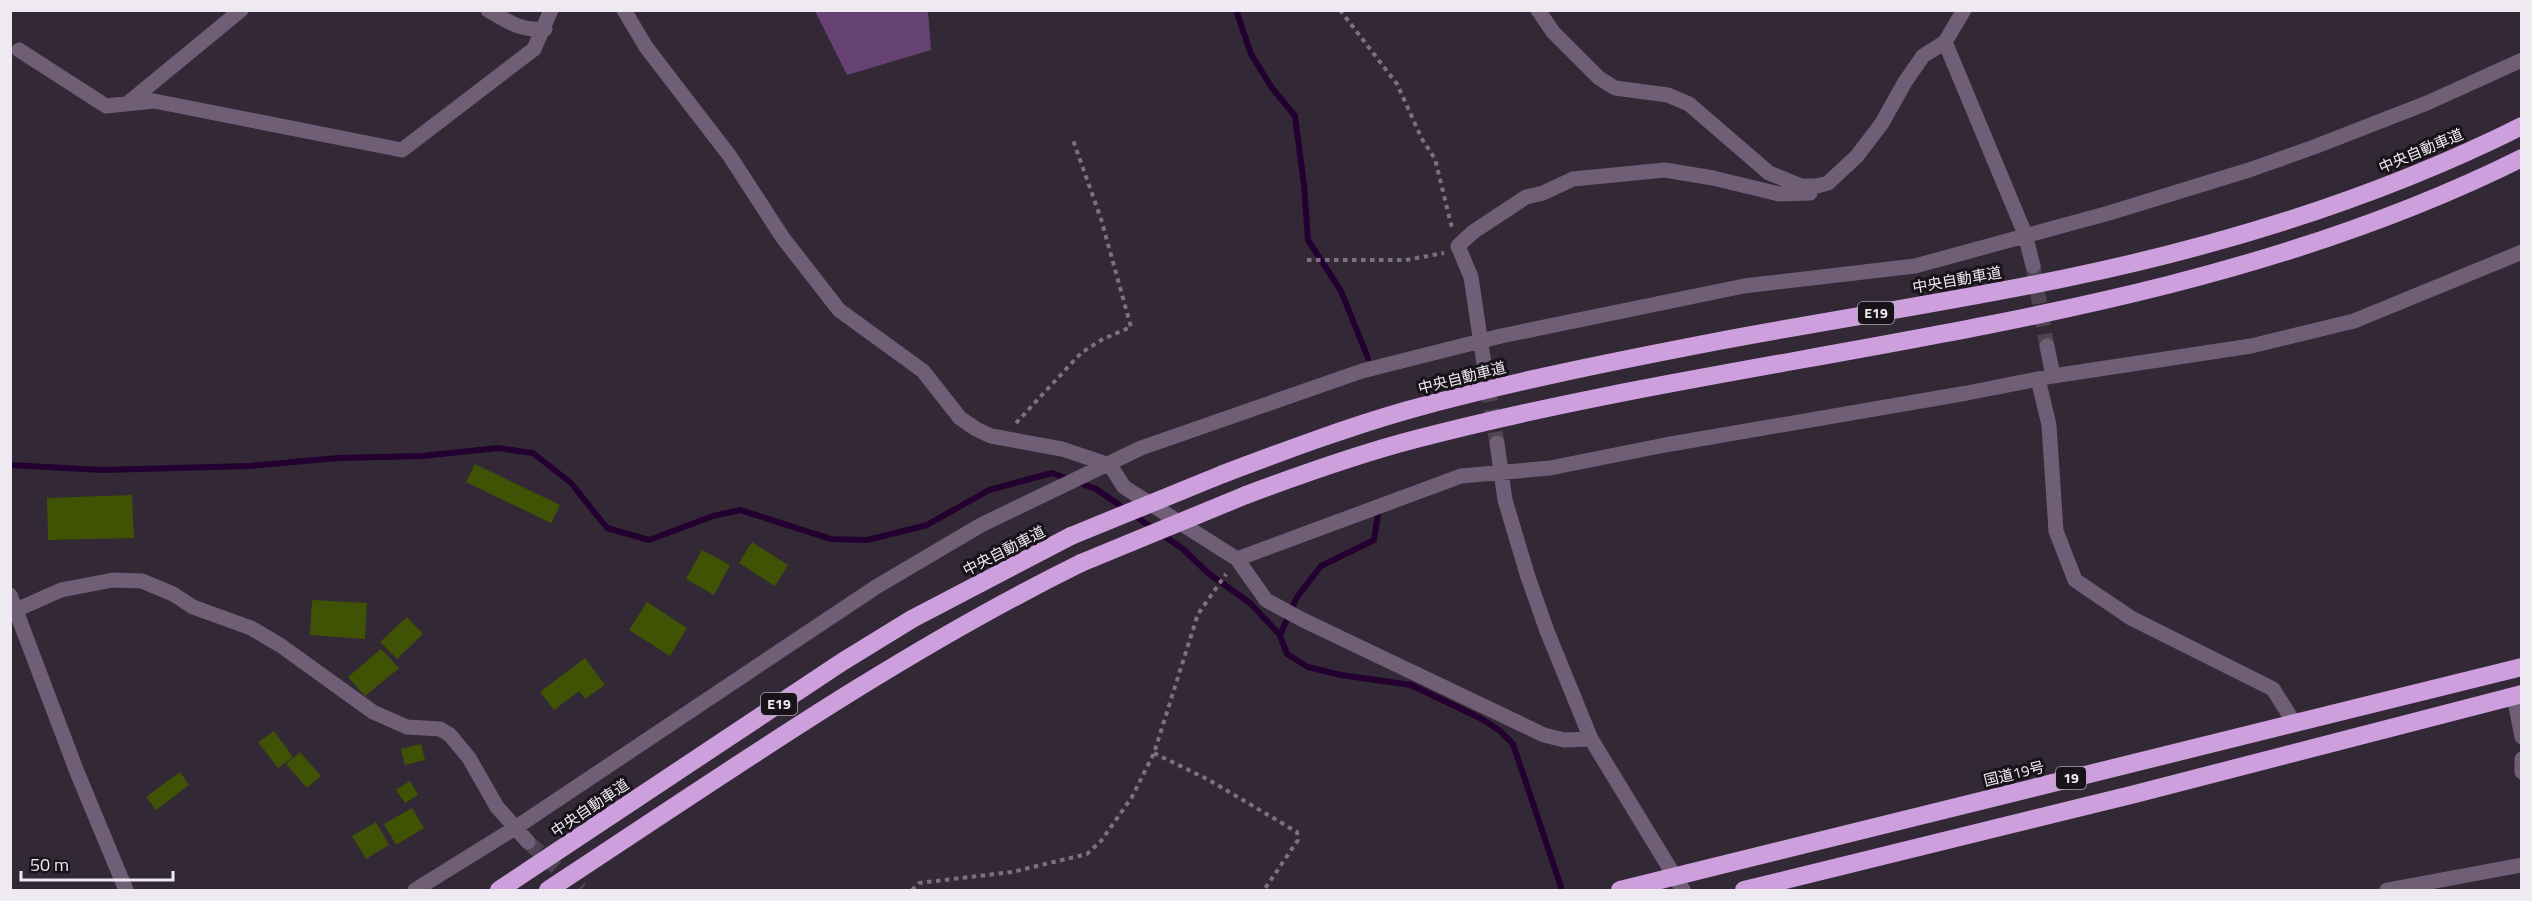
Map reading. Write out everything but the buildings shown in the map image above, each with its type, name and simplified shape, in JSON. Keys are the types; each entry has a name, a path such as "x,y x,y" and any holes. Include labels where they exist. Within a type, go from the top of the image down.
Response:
{"highway":[{"name":"中央自動車道","path":"499,891 842,662 912,619 1071,536 1223,474 1331,434 1409,410 1509,385 1717,341 2065,278 2168,255 2272,224 2397,182 2522,126"},
{"name":"E19","path":"548,891 794,728 1007,600 1081,563 1246,495 1341,460 1518,414 1716,374 2070,309 2177,285 2283,254 2408,209 2522,158"},
{"name":"国道19号","path":"1620,891 1679,884 1990,798 2522,667"},
{"name":"19","path":"1744,891 2135,794 2518,695"}],"street":[{"path":"128,103 241,10"},
{"path":"488,10 520,28 545,29"},
{"path":"19,50 106,106 154,101 402,150 534,50 545,29 551,10"},
{"path":"624,10 646,47 729,155 783,238 839,310 923,371 960,418 976,429 1009,440 1062,449 1103,468 1124,487 1234,563 1266,600 1303,620 1544,735 1564,740 1591,739"},
{"path":"1538,10 1553,32 1599,78 1615,88 1668,95 1689,104 1769,173 1801,186 1817,186 1827,183 1857,156 1882,123 1905,81 1923,56 1945,42 1964,10"},
{"path":"1945,42 2025,234 2033,266"},
{"path":"415,891 515,828 876,587 981,525 1152,444 1362,371 1482,342 1571,321 1744,286 1915,266 2025,234 2109,213 2249,170 2427,103 2522,60"},
{"path":"1484,364 1471,277 1458,246 1473,232 1526,197 1543,193 1573,179 1665,170 1713,178 1779,194 1810,193 1817,186"},
{"path":"1234,563 1461,476 1550,468 1665,445 1967,393 2046,377 2251,346 2354,321 2522,252"},
{"path":"2047,346 2046,377 2056,531 2075,580 2131,618 2273,689 2295,724"},
{"path":"1497,443 1505,500 1528,578 1591,739 1679,884"},
{"path":"16,610 61,590 113,580 142,581 173,594 193,607 251,628 279,645 373,712 407,727 440,729 450,735 469,758 497,807 528,842"},
{"path":"10,595 77,772 126,891"},
{"path":"2518,695 2522,737"},
{"path":"2522,759 2522,772"},
{"path":"2386,891 2522,865"}],"path":[{"path":"1308,260 1406,260 1446,252 1458,246 1435,159 1422,139 1396,84 1340,10"},
{"path":"1009,440 1011,429 1025,410 1081,353 1102,339 1131,327 1101,219 1073,140"},
{"path":"912,891 919,884 1012,872 1087,854 1101,841 1132,797 1154,753 1190,633 1198,614 1234,563"},
{"path":"1154,753 1236,795 1297,832 1298,840 1264,891"}],"shaded area":[{"path":"815,11 928,11 931,50 847,75"}],"waterway":[{"path":"1236,10 1251,54 1272,88 1295,116 1308,240 1341,291 1368,358"},
{"path":"10,465 102,470 249,466 338,458 422,456 498,448 533,453 571,483 607,528 649,540 713,516 740,510 831,539 867,540 927,525 989,490 1052,473 1096,489 1183,549 1208,573 1250,603 1280,635 1287,654 1308,667 1341,675 1411,685 1480,718 1500,731 1513,744 1562,890"},
{"path":"1280,635 1297,597 1321,566 1374,540 1378,514"}],"tunnel":[{"path":"2033,266 2047,346"},
{"path":"1484,364 1497,443"},
{"path":"528,842 581,890"}]}
